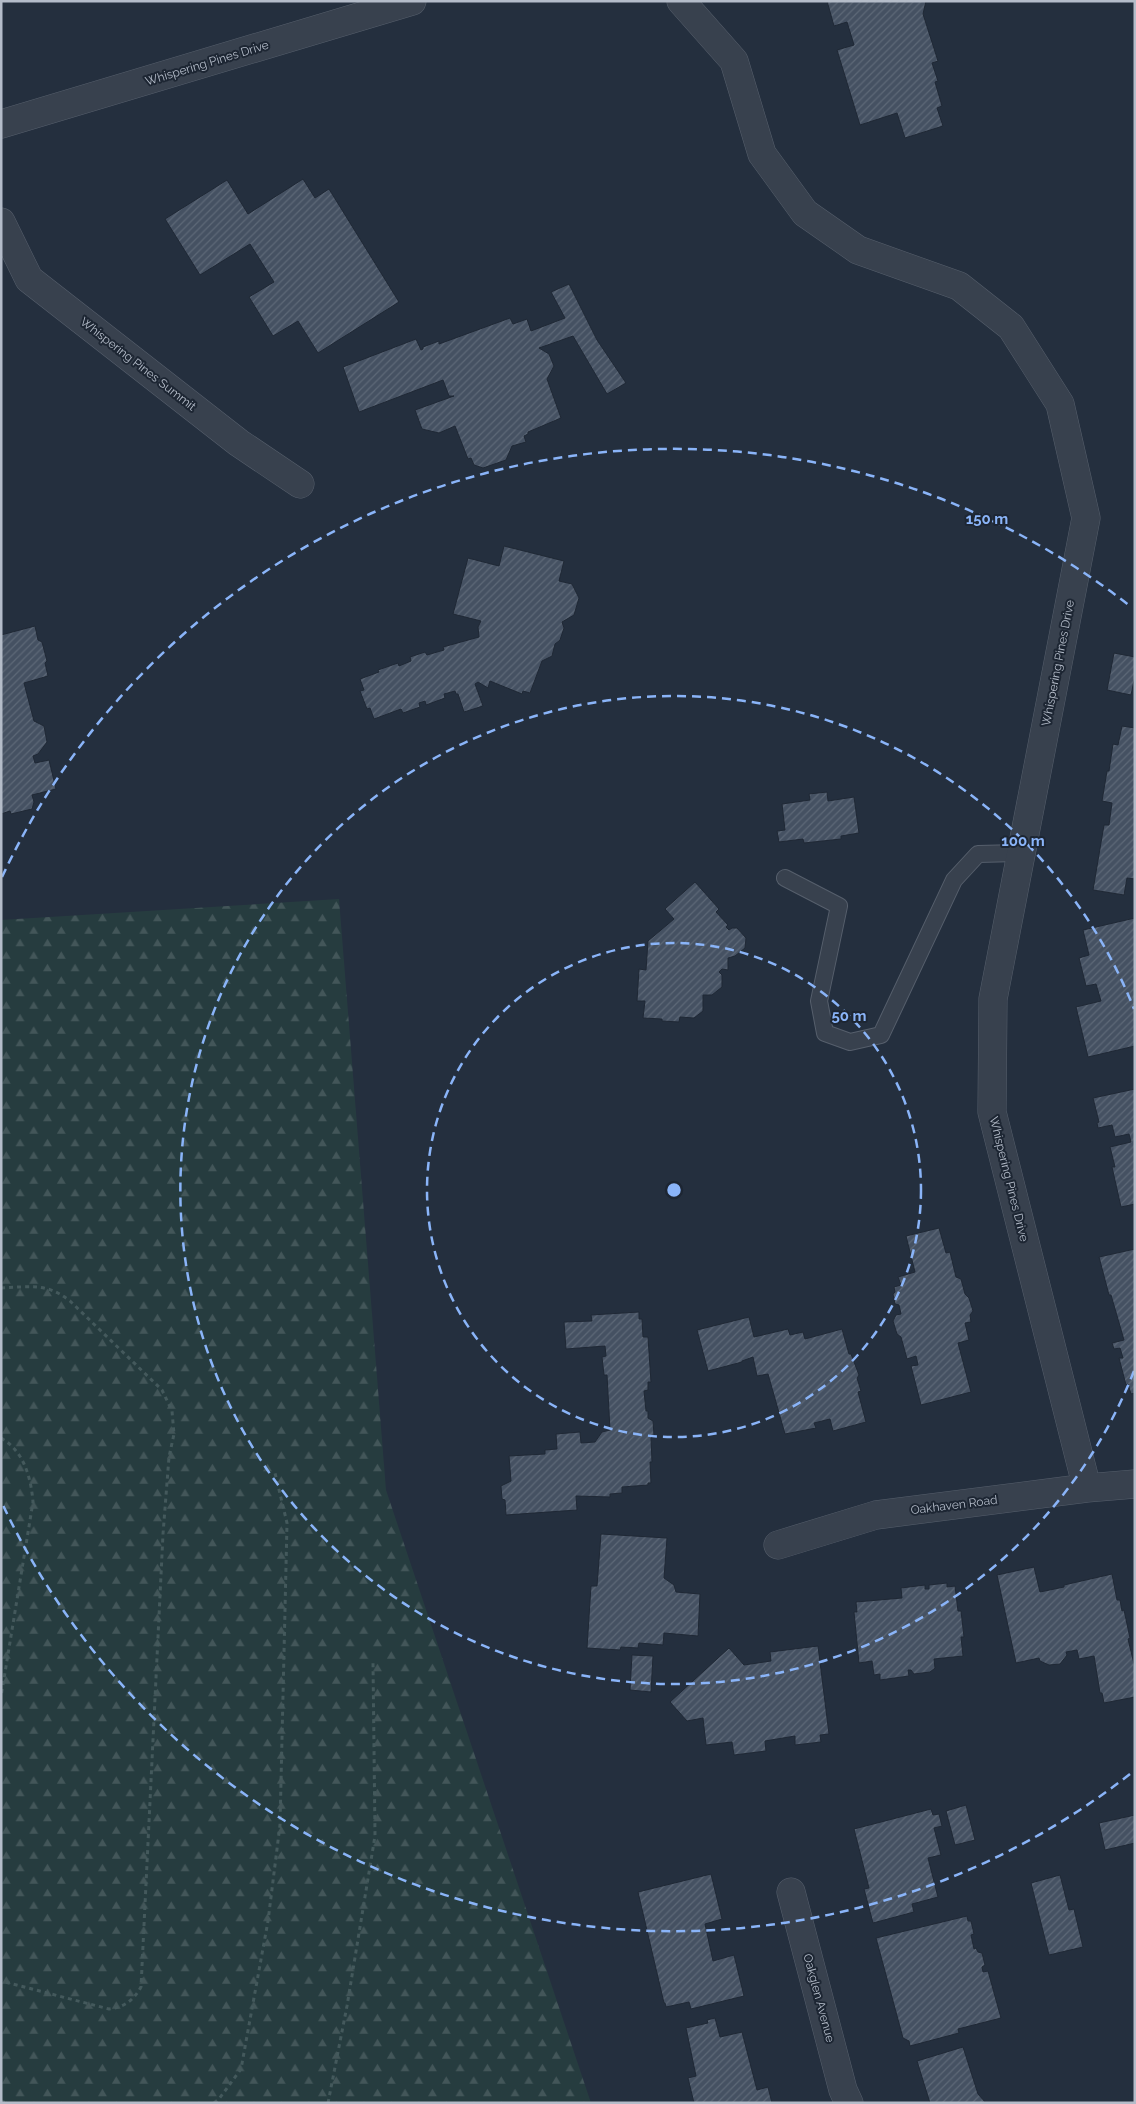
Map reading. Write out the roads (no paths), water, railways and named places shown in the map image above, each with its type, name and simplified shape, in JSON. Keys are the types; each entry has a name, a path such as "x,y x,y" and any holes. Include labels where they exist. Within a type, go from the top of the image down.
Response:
{"street":[{"name":"Whispering Pines Drive","path":"1,124 412,1"},
{"name":"Whispering Pines Drive","path":"681,1 734,61 762,154 804,213 858,250 959,286 1011,327 1060,404 1086,518 993,999 992,1112 1087,1488"},
{"name":"Whispering Pines Summit","path":"1,222 29,279 239,443 300,484"},
{"name":"Oakhaven Road","path":"778,1545 876,1515 1087,1488 1135,1484"},
{"name":"Oakglen Avenue","path":"791,1892 843,2090 850,2103"}],"lane":[{"path":"785,878 839,906 819,1001 825,1034 850,1042 881,1035 954,880 978,854 1022,853"}]}
